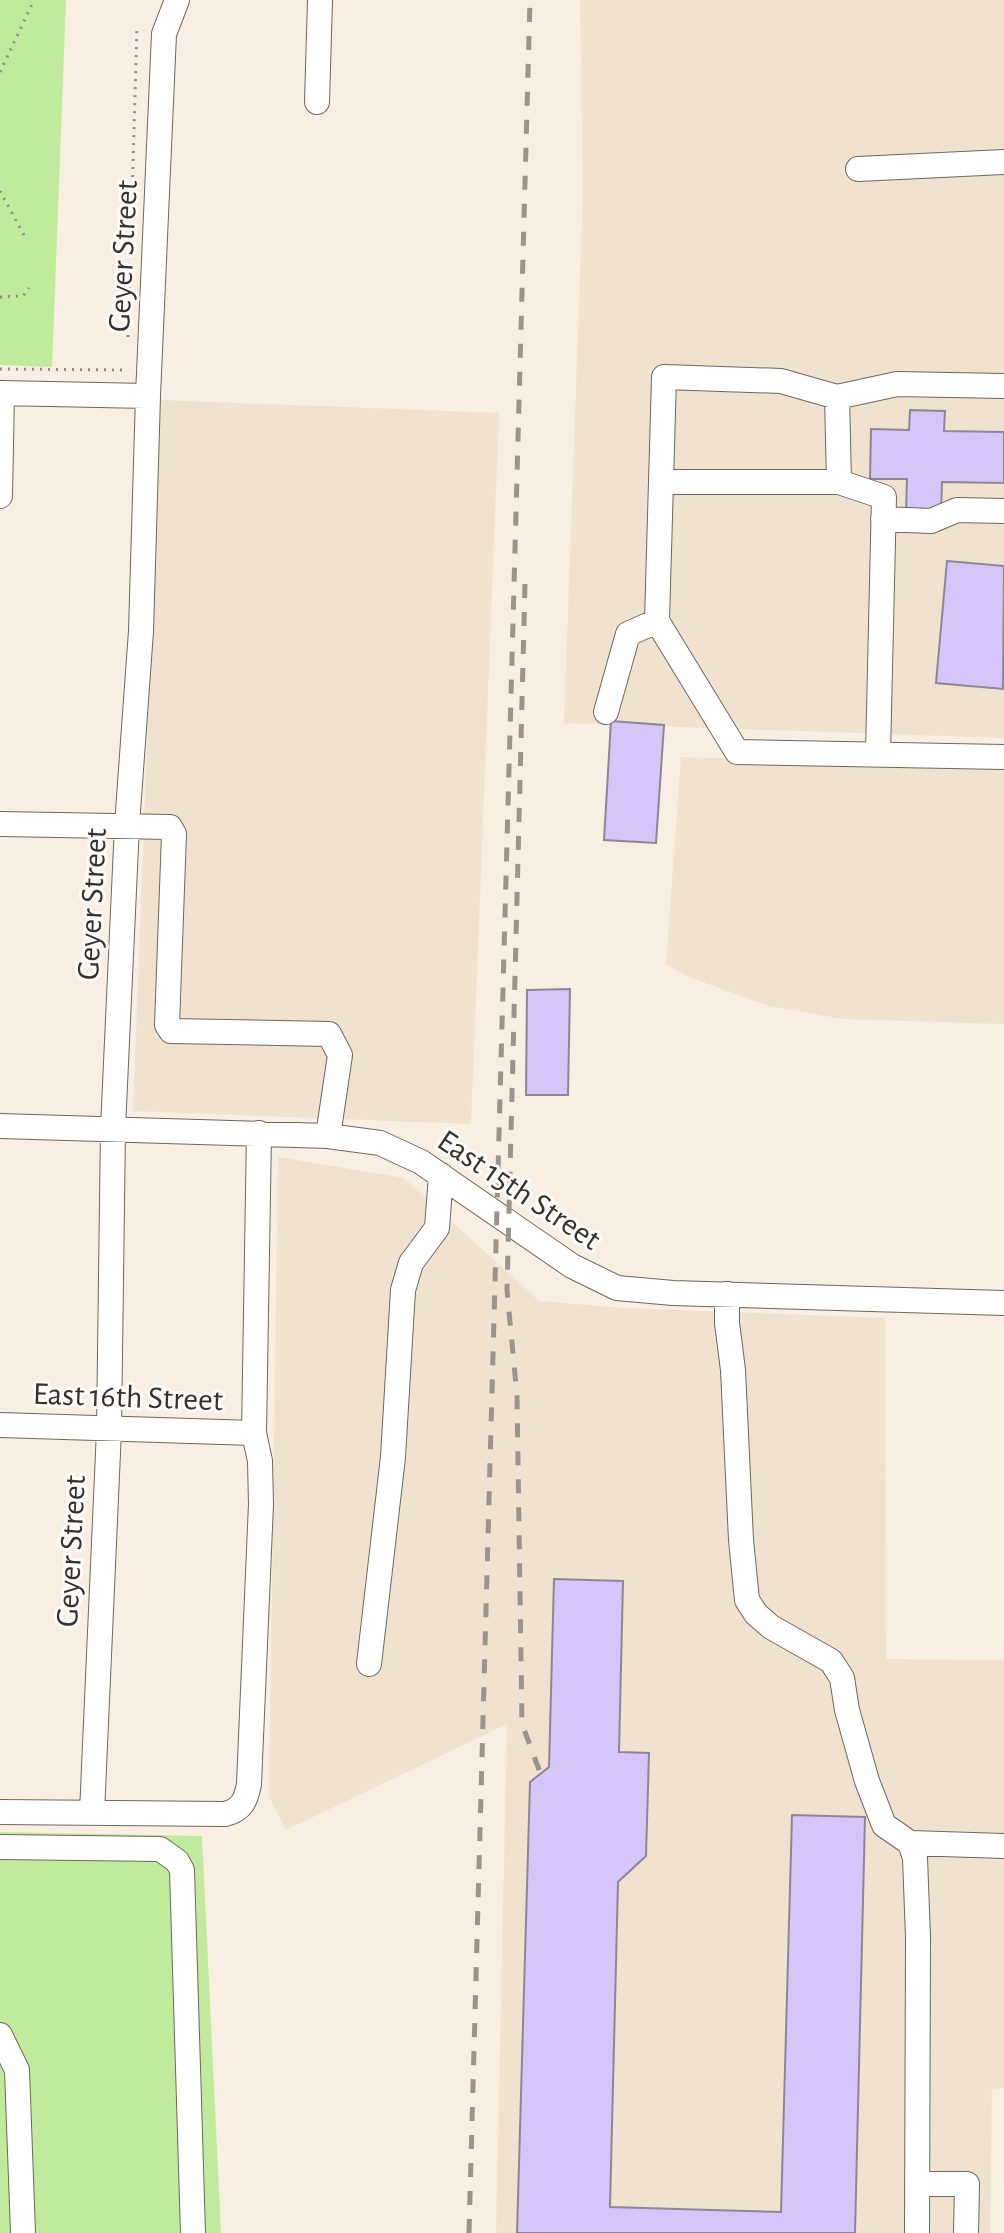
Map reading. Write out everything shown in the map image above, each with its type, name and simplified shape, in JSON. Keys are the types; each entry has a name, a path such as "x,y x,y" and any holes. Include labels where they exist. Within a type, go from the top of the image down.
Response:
{"street":[{"name":"Geyer Street","path":"92,1813 109,1430 113,1128 127,825 141,631 164,34 178,5 177,0"},
{"path":"317,102 320,0"},
{"path":"858,169 1004,162"},
{"path":"1004,386 897,384 837,397 781,381 664,377 657,621 737,752 1004,757"},
{"path":"0,496 1,385 148,396"},
{"path":"837,397 839,482"},
{"path":"661,482 839,482 884,497 878,754"},
{"path":"883,519 931,521 957,510 1004,511"},
{"path":"606,712 628,634 657,621"},
{"path":"0,824 170,827 174,834 167,1025 171,1031 329,1034 340,1055 328,1136"},
{"name":"East 15th Street","path":"0,1126 328,1136 380,1143 421,1162 572,1266 617,1288 1004,1303"},
{"path":"0,1812 225,1814 242,1806 249,1784 261,1504 260,1461 254,1433 259,1133"},
{"path":"369,1664 393,1457 403,1290 411,1263 437,1228 441,1175"},
{"path":"727,1294 747,1600 756,1614 771,1627 831,1661 842,1678 847,1710 867,1781 884,1825 917,1843 1004,1846"},
{"name":"East 16th Street","path":"0,1425 254,1433"},
{"path":"917,1843 917,2233"},
{"path":"0,1847 160,1849 177,1861 182,1870 193,2233"},
{"path":"0,2035 17,2070 21,2228"},
{"path":"918,2184 967,2184 966,2233"}],"path":[{"path":"0,72 34,0"},
{"path":"127,350 137,27"},
{"path":"0,191 25,237"},
{"path":"0,297 23,296 29,288"},
{"path":"1,385 134,370"}],"shaded area":[{"path":"580,0 1004,0 1004,738 564,723 583,193"},
{"path":"160,400 499,413 471,1124 133,1111"},
{"path":"681,757 1004,769 1004,1024 843,1019 769,1006 689,977 666,964"},
{"path":"278,1157 404,1178 539,1301 624,1308 885,1318 886,1659 1004,1660 1004,2088 992,2089 990,2233 496,2233 507,1724 286,1830 269,1797"}],"green space":[{"path":"0,0 66,0 52,367 0,365"},
{"path":"0,1832 202,1836 221,2233 0,2233"}],"building":[{"path":"910,410 945,411 944,431 1004,432 1004,483 942,482 941,513 906,512 907,479 870,479 871,429 909,430"},
{"path":"947,561 1004,566 1003,689 936,683"},
{"path":"611,721 664,725 656,843 604,840"},
{"path":"570,989 568,1095 526,1095 527,990"},
{"path":"554,1579 623,1581 619,1752 649,1753 646,1856 618,1882 610,2207 781,2212 792,1815 865,1817 855,2233 517,2233 530,1782 549,1767"}],"railway":[{"path":"469,2233 530,0"},
{"path":"525,584 507,1290 517,1396 522,1724 544,1783"}]}
